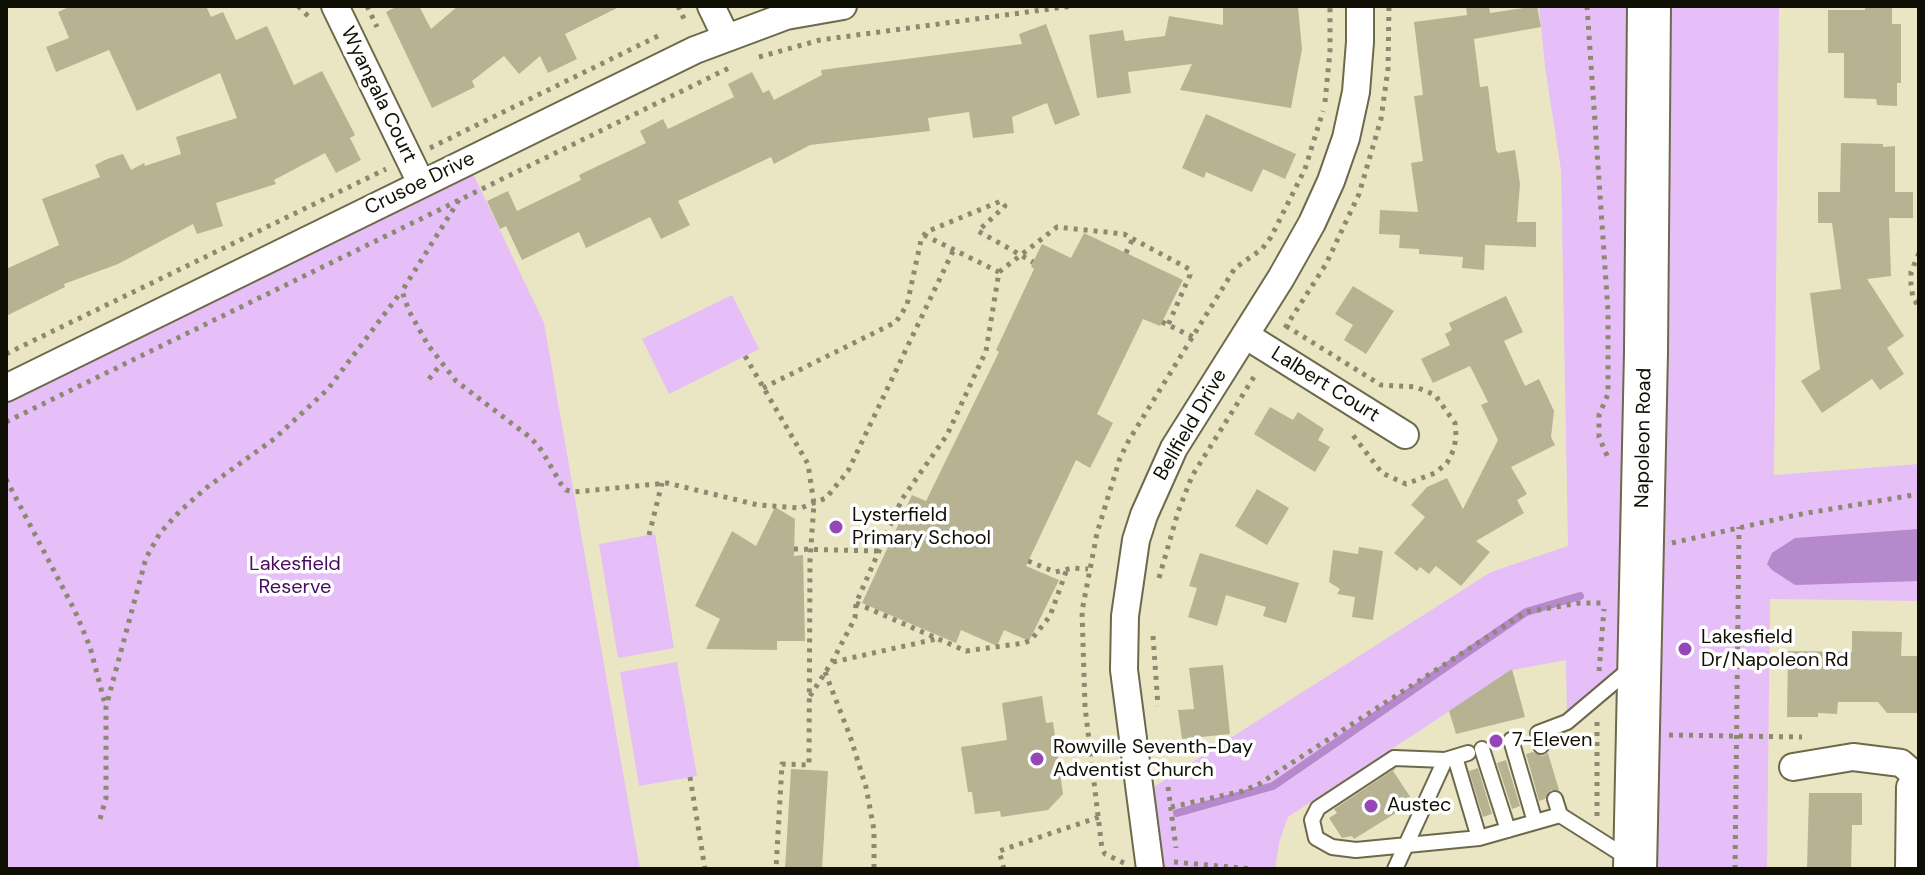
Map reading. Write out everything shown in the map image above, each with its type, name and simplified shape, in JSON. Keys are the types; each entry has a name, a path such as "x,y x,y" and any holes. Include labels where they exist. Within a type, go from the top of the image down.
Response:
{"main road":[{"name":"Napoleon Road","path":"1635,866 1646,352 1649,6"}],"street":[{"name":"Wyangala Court","path":"335,6 421,183"},
{"name":"Crusoe Drive","path":"6,388 421,183 726,37 786,16 843,6"},
{"name":"Bellfield Drive","path":"1166,864 1124,670 1125,616 1132,565 1144,515 1164,467 1312,223 1339,160 1352,116 1359,69 1360,6"},
{"path":"702,13 726,37"},
{"name":"Lalbert Court","path":"1245,335 1405,435"},
{"path":"1793,767 1853,757 1901,763 1917,775 1910,787 1909,869"}],"lane":[{"path":"1541,746 1538,733 1567,722 1638,662"},
{"path":"1511,740 1535,822"},
{"path":"1463,754 1394,758 1329,799 1313,817 1312,830 1316,838 1325,845 1356,850 1479,838 1560,815"},
{"path":"1463,754 1508,830"},
{"path":"1463,754 1479,838"},
{"path":"1395,869 1405,845 1463,754"},
{"path":"1555,799 1560,815 1635,866"}],"path":[{"path":"678,6 686,23"},
{"path":"757,57 820,40 1072,6"},
{"path":"1587,6 1608,311 1608,394 1599,415 1599,437 1613,467"},
{"path":"674,29 702,13"},
{"path":"429,148 662,34"},
{"path":"6,422 744,62"},
{"path":"6,354 393,166"},
{"path":"100,819 106,798 106,707 138,580 160,533 206,488 274,439 328,389 402,291 459,199"},
{"path":"924,235 1001,201 1005,206 978,231 1033,262"},
{"path":"810,696 855,618 856,603 902,499 947,435 986,351 999,272 1057,227 1124,234 1189,269 1190,275 1165,323 1193,337"},
{"path":"924,235 999,272"},
{"path":"763,388 896,322 907,305 924,235"},
{"path":"1126,253 1133,238"},
{"path":"402,291 409,311 441,364 474,396 531,438 566,490 574,492 662,483 758,505 793,508 814,504 834,490 848,471 954,249"},
{"path":"1919,253 1911,272 1913,298 1919,307"},
{"path":"745,356 808,464 814,504 809,765 782,764 776,869"},
{"path":"429,379 441,364"},
{"path":"1158,582 1192,476 1262,365"},
{"path":"1137,427 1148,433"},
{"path":"6,479 75,611 90,647 106,707"},
{"path":"649,535 662,483"},
{"path":"1665,544 1827,509 1919,494"},
{"path":"1735,869 1739,527"},
{"path":"794,549 878,551"},
{"path":"1028,561 1055,572 1088,569"},
{"path":"856,603 966,651 1029,642 1050,616 1067,569"},
{"path":"1171,807 1243,791 1259,784 1526,612 1580,603 1605,603"},
{"path":"1153,626 1158,709"},
{"path":"832,662 937,639"},
{"path":"825,672 866,787 874,830 874,869"},
{"path":"1597,721 1597,817"},
{"path":"1665,728 1670,737 1804,737"},
{"path":"690,777 705,869"},
{"path":"1168,784 1171,807 1166,864 1253,869"},
{"path":"1004,869 999,851 1099,817"}],"green space":[{"path":"1539,6 1779,6 1774,475 1919,464 1919,601 1770,599 1767,869 1635,869 1638,664 1567,722 1566,660 1512,670 1288,817 1279,843 1275,869 1150,869 1141,795 1491,572 1568,546 1561,170"},
{"name":"Lakesfield Reserve","path":"467,161 544,323 640,869 6,869 6,388"},
{"path":"732,295 759,349 669,394 642,339"},
{"path":"655,534 674,648 618,658 599,544"},
{"path":"677,662 697,776 639,786 620,672"}],"shaded area":[{"path":"1919,529 1919,581 1795,585 1767,564 1772,553 1795,538"}],"building":[{"path":"71,6 206,6 211,17 223,12 236,40 267,26 294,85 322,71 355,135 350,138 361,160 336,173 325,153 274,180 276,184 216,203 223,226 197,234 193,224 118,264 64,284 65,287 6,316 6,269 59,245 42,199 100,177 95,165 107,159 123,154 131,170 144,163 145,166 181,154 176,137 237,118 220,73 137,111 109,50 56,72 46,47 69,38 58,12"},
{"path":"398,6 419,6 431,29 458,6 621,6 565,34 577,59 548,73 540,56 519,74 504,56 472,81 475,87 432,108 386,12"},
{"path":"1223,6 1298,6 1302,49 1291,108 1180,90 1192,64 1128,72 1131,93 1097,98 1089,35 1123,30 1125,41 1165,36 1169,16 1223,25"},
{"path":"1466,6 1489,6 1490,13 1537,6 1541,27 1474,39 1480,87 1488,86 1496,150 1498,153 1515,150 1520,184 1517,222 1536,222 1536,247 1485,245 1484,270 1462,268 1463,257 1419,254 1419,249 1399,248 1400,235 1379,234 1380,210 1418,212 1411,163 1423,161 1414,96 1423,95 1414,22 1467,15"},
{"path":"1865,6 1892,6 1892,24 1901,24 1901,83 1897,83 1897,106 1877,105 1876,99 1844,98 1844,53 1828,53 1828,10 1865,10"},
{"path":"1046,24 1080,115 1055,125 1047,103 1012,117 1014,133 973,138 969,112 928,118 930,131 810,145 774,164 771,157 678,201 690,225 661,239 650,217 586,248 579,232 522,260 506,226 500,229 487,201 508,191 517,211 581,180 579,175 646,143 640,131 663,119 668,129 734,97 728,84 752,72 763,93 769,90 774,100 822,75 821,70 1022,44 1019,34"},
{"path":"1206,114 1296,154 1285,179 1263,169 1252,192 1206,172 1204,178 1182,168"},
{"path":"1841,143 1895,146 1895,192 1913,192 1913,218 1889,218 1891,276 1867,279 1904,336 1887,348 1904,374 1880,390 1872,379 1822,413 1801,381 1820,369 1810,293 1841,289 1832,223 1818,223 1818,192 1840,192"},
{"path":"1084,233 1183,280 1160,326 1143,319 1097,414 1113,423 1090,468 1076,460 1026,566 1059,580 1029,641 1004,630 997,646 961,630 956,643 862,603 912,495 926,501 999,352 996,350 1034,269 1031,266 1042,244 1071,258"},
{"path":"1353,286 1394,311 1366,354 1344,340 1353,325 1335,314"},
{"path":"1506,296 1523,332 1504,341 1525,386 1539,379 1554,411 1551,437 1555,445 1511,467 1527,494 1517,500 1524,513 1476,541 1490,552 1461,586 1436,566 1429,574 1420,567 1417,571 1394,553 1425,517 1411,505 1427,487 1447,478 1463,509 1498,440 1481,405 1488,402 1470,366 1433,383 1421,359 1450,345 1445,334 1452,330 1449,323"},
{"path":"1270,407 1293,420 1298,412 1324,429 1318,440 1330,447 1315,472 1254,434"},
{"path":"1257,489 1289,508 1267,545 1235,526"},
{"path":"775,507 795,519 794,556 803,555 805,641 777,641 777,650 706,649 720,619 695,606 732,531 756,546"},
{"path":"1359,547 1383,551 1373,620 1352,617 1355,597 1337,594 1340,589 1329,582 1333,550 1358,554"},
{"path":"1200,553 1299,583 1286,623 1263,616 1266,607 1226,595 1217,626 1188,617 1197,588 1189,586"},
{"path":"1852,631 1902,632 1901,656 1919,656 1919,713 1887,713 1878,702 1838,702 1837,714 1787,717 1788,651 1852,652"},
{"path":"1223,665 1230,734 1182,739 1178,710 1194,709 1189,668"},
{"path":"1512,669 1525,717 1456,734 1449,711"},
{"name":"Rowville Seventh-Day Adventist Church","path":"1042,696 1046,723 1053,722 1063,794 1048,810 1001,817 1000,811 975,814 961,747 1007,740 1002,703"},
{"path":"1533,752 1542,756 1548,753 1559,790 1551,790 1545,799 1539,801 1526,754"},
{"path":"1506,760 1520,806 1512,809 1497,763"},
{"name":"Austec","path":"1396,768 1393,771 1411,798 1401,804 1404,808 1354,839 1352,836 1342,838 1329,818 1337,813 1334,809"},
{"path":"1478,768 1492,814 1483,817 1469,771"},
{"path":"791,769 828,771 822,869 785,869"},
{"path":"1809,793 1862,793 1862,825 1852,825 1851,869 1807,869"}],"waterway":[{"path":"1177,813 1273,786 1526,612 1580,596"}],"place":[{"name":"Lysterfield Primary School","path":"836,527"},
{"name":"Lakesfield Dr/Napoleon Rd","path":"1685,649"},
{"name":"7-Eleven","path":"1496,741"},
{"name":"Rowville Seventh-Day Adventist Church","path":"1037,759"},
{"name":"Austec","path":"1371,806"}]}
